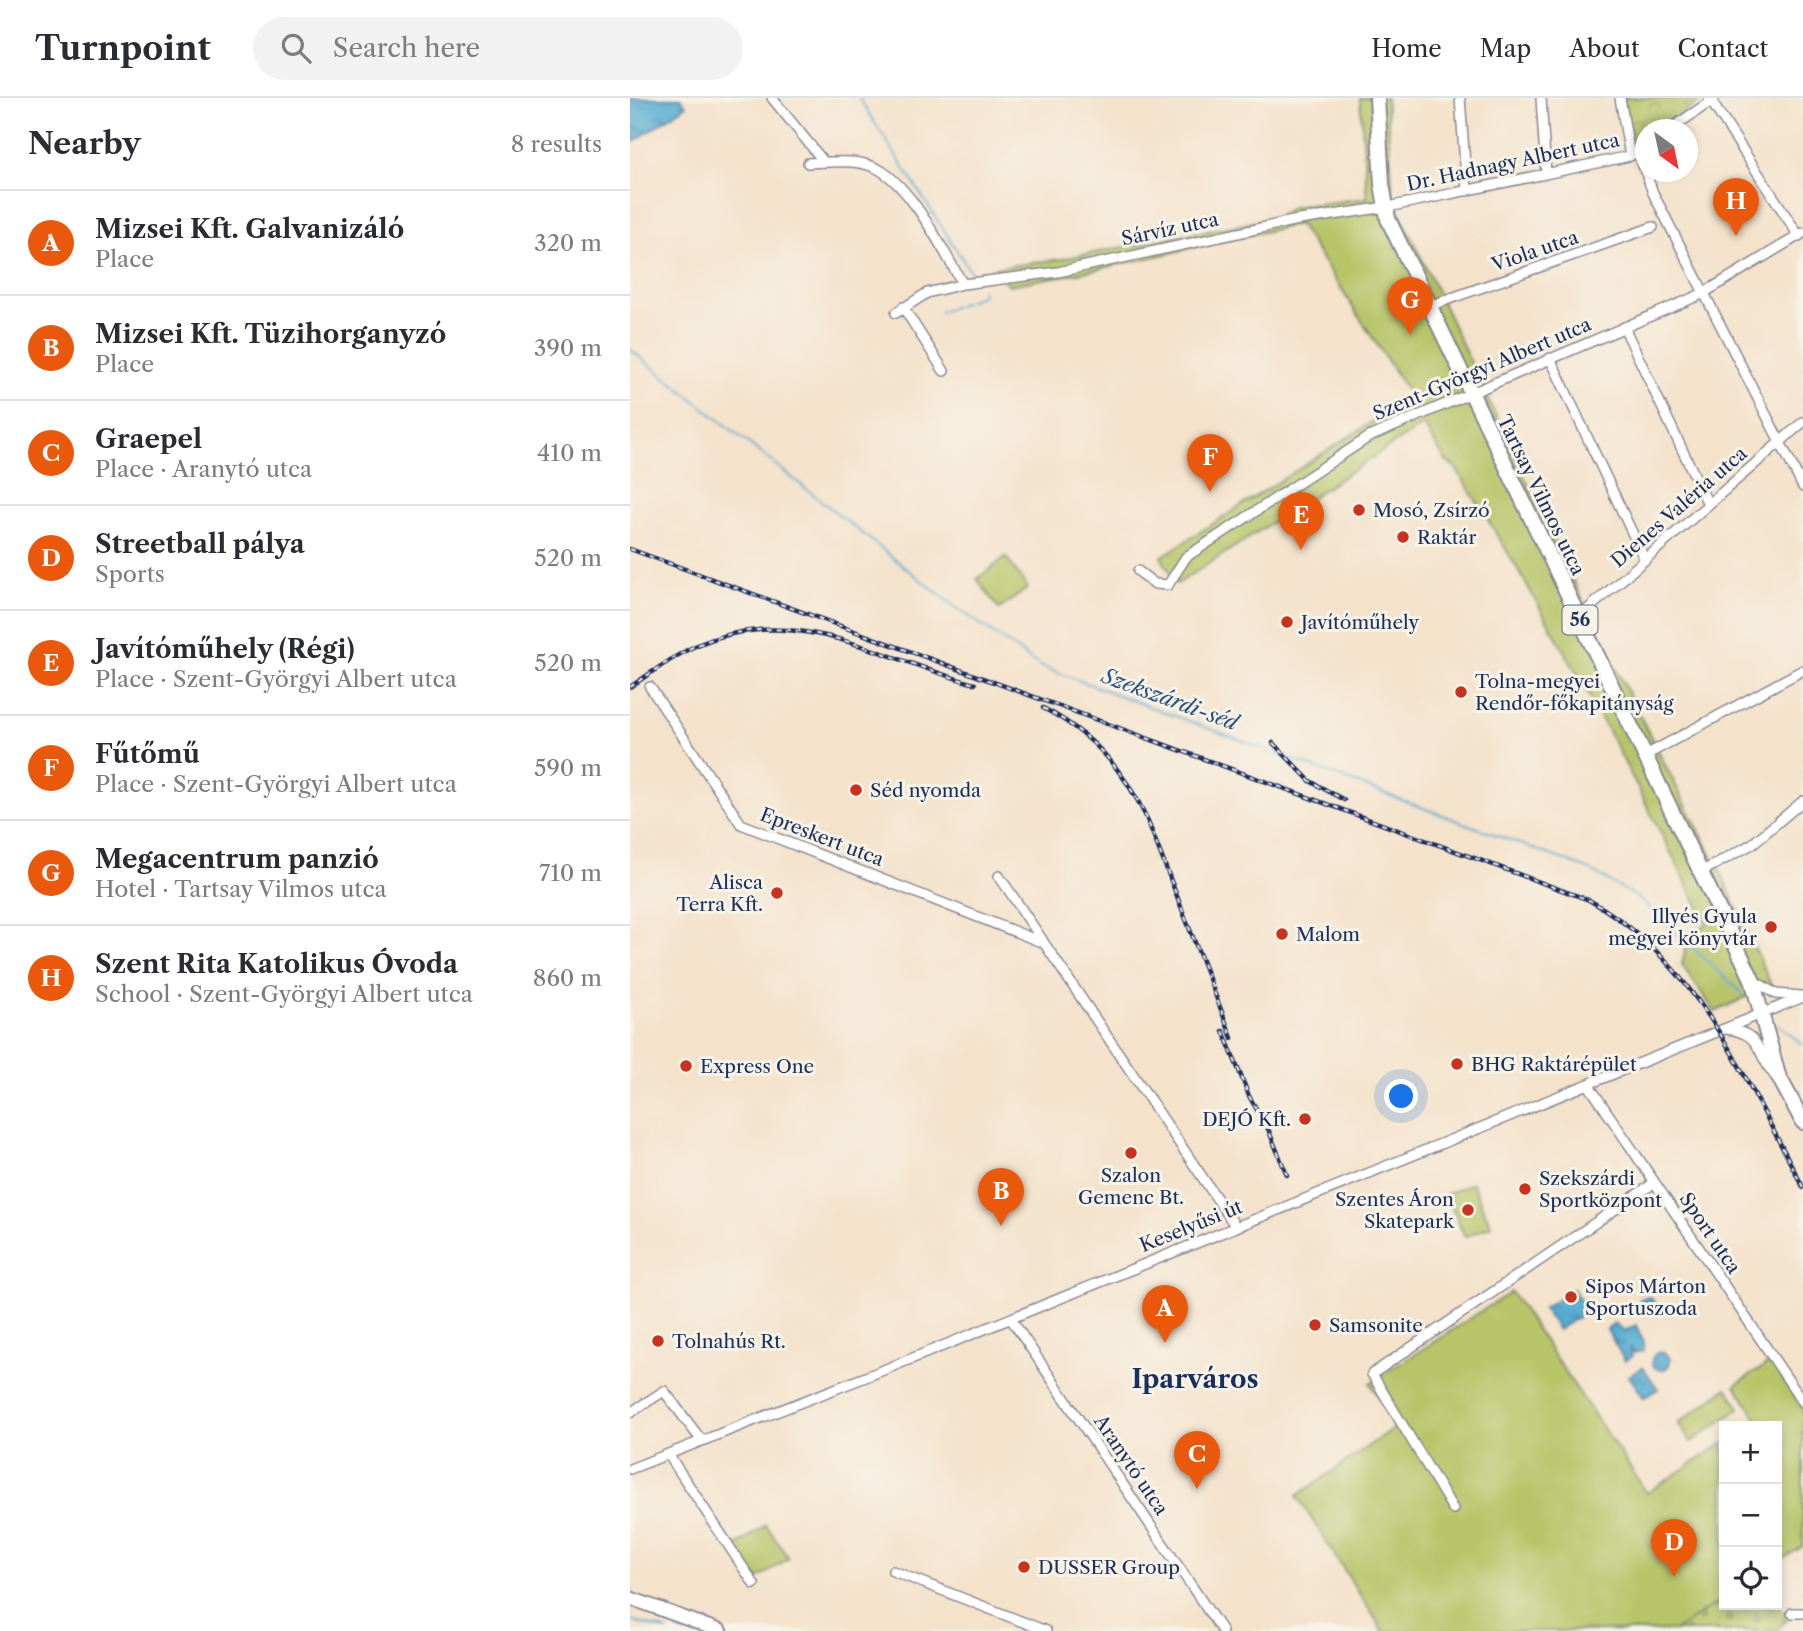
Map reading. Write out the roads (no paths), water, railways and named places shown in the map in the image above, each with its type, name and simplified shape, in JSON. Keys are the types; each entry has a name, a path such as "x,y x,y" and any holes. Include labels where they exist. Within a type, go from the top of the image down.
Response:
{"main road":[{"name":"Tartsay Vilmos utca","path":"1377,98 1385,207 1469,392 1752,979 1763,1013"},
{"name":"56","path":"1763,1013 1783,1087 1803,1122"},
{"path":"630,1598 720,1631"}],"street":[{"path":"772,98 824,162"},
{"path":"1460,98 1467,191"},
{"path":"1541,98 1546,174"},
{"path":"1620,98 1635,142"},
{"path":"1684,119 1712,99 1801,234"},
{"name":"Dr. Hadnagy Albert utca","path":"1385,207 1546,174 1635,152"},
{"path":"808,163 864,164 889,176 909,199 963,284"},
{"path":"1649,182 1702,294 1803,486"},
{"name":"Sárvíz utca","path":"944,371 900,310 927,293 963,284 1058,272 1293,221 1385,207"},
{"name":"Viola utca","path":"1429,306 1653,227"},
{"name":"Szent-Györgyi Albert utca","path":"1138,571 1155,584 1166,586 1186,557 1369,438 1469,392 1702,294 1801,234"},
{"path":"1624,327 1708,504"},
{"path":"1550,358 1645,560"},
{"name":"Dienes Valéria utca","path":"1579,617 1803,422"},
{"path":"1646,755 1803,670"},
{"name":"Epreskert utca","path":"650,687 741,824 1044,943"},
{"path":"1701,872 1752,844 1803,800"},
{"path":"999,876 1236,1227"},
{"path":"1752,979 1776,994 1803,996"},
{"name":"Keselyűsi út","path":"630,1469 1011,1318 1803,996"},
{"path":"1725,1028 1744,1031 1753,1037 1770,1070 1783,1087"},
{"name":"Sport utca","path":"1588,1084 1803,1402"},
{"path":"1453,1509 1372,1374 1654,1183"},
{"name":"Aranytó utca","path":"1011,1318 1222,1631"},
{"path":"630,1413 664,1391 702,1441"},
{"path":"668,1454 754,1584"},
{"path":"893,1571 1046,1631"},
{"path":"1792,1613 1803,1613"}],"water":[{"path":"630,98 681,98 686,106 630,144"},
{"path":"1573,1289 1587,1311 1558,1330 1543,1308"},
{"path":"1650,1297 1657,1306 1647,1315 1640,1299"},
{"path":"1614,1323 1625,1331 1636,1325 1644,1344 1643,1351 1634,1353 1629,1347 1632,1356 1625,1361 1607,1330"},
{"path":"1657,1352 1665,1352 1670,1361 1668,1368 1657,1370 1652,1365 1652,1357"},
{"path":"1643,1367 1658,1389 1644,1398 1629,1376"}],"waterway":[{"path":"859,98 972,274"},
{"path":"940,312 983,295 982,289"},
{"name":"Szekszárdi-séd","path":"630,349 950,603 1040,666 1588,869 1640,899 1743,994"},
{"name":"Szekszárdi-séd","path":"1779,1025 1803,1045"},
{"path":"630,1620 667,1631"}],"railway":[{"path":"630,549 1589,900 1627,926 1661,956 1690,990 1739,1066 1803,1187"},
{"path":"630,687 693,647 730,634 766,629 802,631 836,638 975,684"},
{"path":"1043,708 1091,741 1117,769 1138,801 1232,1038"},
{"path":"1273,743 1310,781 1344,800"},
{"path":"1223,1031 1249,1096 1269,1131"},
{"path":"1266,1124 1287,1175"}],"place":[{"name":"Szent Rita Katolikus Óvoda","path":"1736,236"},
{"name":"Megacentrum panzió","path":"1410,335"},
{"name":"Fűtőmű","path":"1210,492"},
{"name":"Mosó, Zsírzó","path":"1359,510"},
{"name":"Raktár","path":"1403,537"},
{"name":"Javítóműhely (Régi)","path":"1301,550"},
{"name":"Javítóműhely","path":"1287,622"},
{"name":"Tolna-megyei Rendőr-főkapitányság","path":"1461,692"},
{"name":"Séd nyomda","path":"856,790"},
{"name":"Alisca Terra Kft.","path":"777,893"},
{"name":"Illyés Gyula megyei könyvtár","path":"1771,927"},
{"name":"Malom","path":"1282,934"},
{"name":"BHG Raktárépület","path":"1457,1064"},
{"name":"Express One","path":"686,1066"},
{"name":"DEJÓ Kft.","path":"1305,1119"},
{"name":"Szalon Gemenc Bt.","path":"1131,1153"},
{"name":"Szekszárdi Sportközpont","path":"1525,1189"},
{"name":"Szentes Áron Skatepark","path":"1468,1210"},
{"name":"Mizsei Kft. Tüzihorganyzó","path":"1001,1226"},
{"name":"Sipos Márton Sportuszoda","path":"1571,1297"},
{"name":"Samsonite","path":"1315,1325"},
{"name":"Tolnahús Rt.","path":"658,1341"},
{"name":"Mizsei Kft. Galvanizáló","path":"1165,1343"},
{"name":"Graepel","path":"1197,1489"},
{"name":"DUSSER Group","path":"1024,1567"},
{"name":"Streetball pálya","path":"1674,1577"}],"district":[{"name":"Iparváros","path":"1195,1379"}]}
